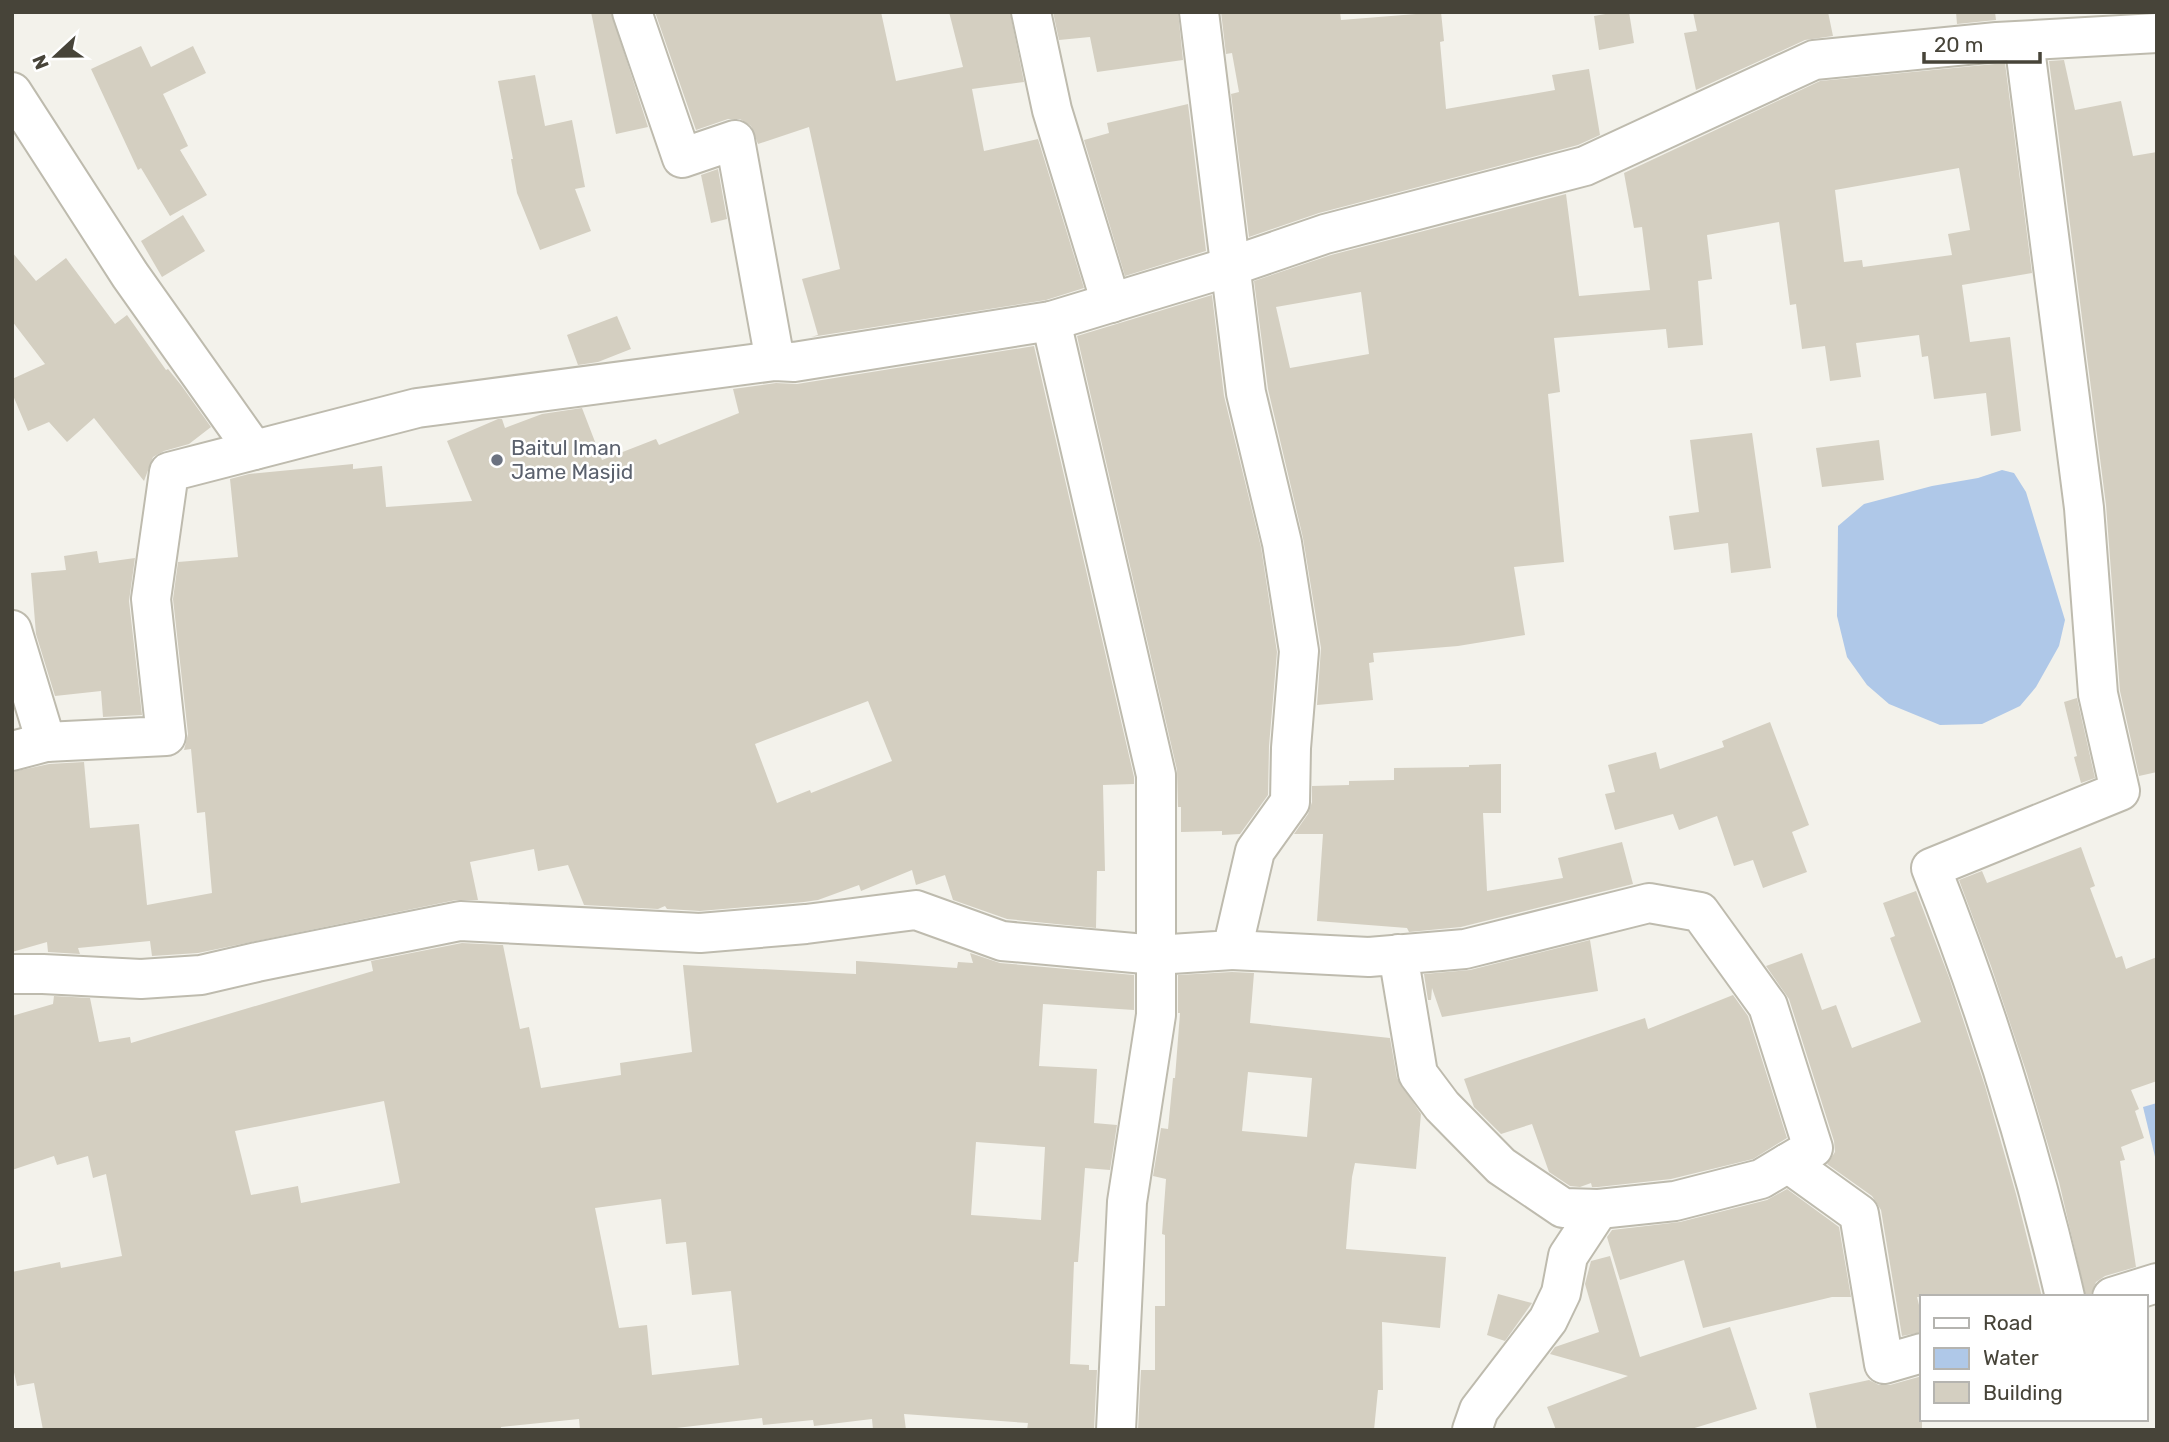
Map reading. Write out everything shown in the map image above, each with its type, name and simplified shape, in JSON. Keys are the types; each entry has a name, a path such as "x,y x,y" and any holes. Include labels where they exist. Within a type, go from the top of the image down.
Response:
{"street":[{"path":"632,12 682,158 735,140 775,361"},
{"path":"1031,12 1052,110 1111,303"},
{"path":"1199,12 1246,393 1282,543 1299,651 1290,803 1255,851 1232,950"},
{"path":"12,630 29,747 166,736 151,599 169,472 417,408 775,361 794,362 1051,321 1229,268 1325,234 1585,166 1814,60 2024,41 2157,33"},
{"path":"2024,41 2084,508 2098,694 2120,791 1931,868 1963,947 2020,1129 2065,1295"},
{"path":"12,92 130,275 254,450"},
{"path":"1051,321 1156,775 1156,1015 1127,1202 1116,1430"},
{"path":"12,974 141,979 201,975 460,921 700,933 806,924 916,910 1002,941 1156,954 1232,950 1369,957 1398,954 1465,949 1649,903 1700,912 1768,1006 1813,1148 1761,1179 1675,1201 1599,1209 1563,1208 1501,1166 1441,1105 1418,1074 1398,954"},
{"path":"1788,1163 1859,1214 1884,1364 1920,1354"},
{"path":"1472,1430 1479,1410 1548,1320 1561,1293 1568,1256 1599,1209"},
{"path":"2118,1295 2157,1283"}],"water":[{"path":"2002,470 2014,473 2026,492 2065,620 2059,646 2036,687 2020,706 1982,724 1940,725 1889,704 1867,685 1847,657 1837,616 1838,526 1864,504"},
{"path":"2157,1103 2157,1165 2143,1107"}],"building":[{"path":"591,12 611,12 648,127 616,134"},
{"path":"655,12 881,12 896,81 963,67 949,12 1010,12 1024,82 972,89 984,151 1038,139 1084,288 1046,300 811,337 818,335 802,279 840,269 809,127 758,144 751,126 740,119 728,119 696,130"},
{"path":"1053,12 1178,12 1183,60 1097,72 1090,37 1059,40"},
{"path":"1221,12 1340,12 1341,20 1441,12 1444,41 1440,42 1446,109 1555,90 1552,75 1589,69 1600,135 1578,145 1319,213 1249,237 1231,94 1239,92 1232,53 1226,54"},
{"path":"1629,12 1634,43 1599,50 1594,16"},
{"path":"1693,12 1828,12 1833,36 1805,40 1696,90 1684,33 1697,31"},
{"path":"1956,12 1995,12 1996,20 1957,24"},
{"path":"141,46 151,67 193,46 206,73 163,94 188,146 180,150 207,195 170,216 141,168 138,170 91,69"},
{"path":"2064,60 2075,110 2121,101 2133,156 2157,152 2157,772 2139,776 2120,691 2106,505 2049,61"},
{"path":"2005,63 2032,273 1962,285 1970,342 2010,337 2021,431 1991,436 1986,393 1934,399 1928,356 1922,357 1919,335 1856,343 1861,377 1830,381 1825,346 1802,349 1796,304 1790,305 1779,222 1707,235 1712,279 1698,281 1703,345 1668,348 1666,329 1554,338 1560,392 1548,394 1564,562 1514,567 1525,635 1458,646 1373,653 1374,662 1369,663 1373,700 1317,705 1321,648 1303,538 1268,389 1254,281 1331,255 1566,194 1579,296 1650,290 1642,227 1634,228 1624,173 1820,81","holes":["1959,168 1970,230 1948,234 1952,255 1863,267 1862,260 1844,262 1835,190","1361,292 1369,354 1290,368 1276,307"]},
{"path":"535,75 545,126 572,120 585,187 575,189 591,231 540,250 517,193 498,81"},
{"path":"1188,104 1206,251 1125,276 1084,140 1109,133 1107,123"},
{"path":"718,169 727,219 711,223 701,175"},
{"path":"183,215 205,251 162,277 141,241"},
{"path":"12,252 36,281 66,258 115,324 127,315 211,427 189,444 153,457 144,481 94,418 67,442 49,422 28,431 12,393 12,379 45,364 12,321"},
{"path":"1212,295 1224,396 1261,547 1277,652 1268,795 1240,834 1222,835 1222,831 1181,832 1177,770 1077,336"},
{"path":"617,316 631,349 598,362 578,365 567,335"},
{"path":"1034,346 1134,777 1134,784 1103,785 1105,871 1097,871 1096,928 1007,919 953,900 945,875 916,885 912,870 861,891 859,885 818,900 804,902 700,911 667,909 665,906 658,909 584,905 568,865 538,871 534,849 470,862 478,900 456,900 198,953 152,956 150,941 78,948 80,954 48,952 47,942 12,952 12,772 49,764 84,762 90,828 139,824 147,905 212,893 205,812 197,813 191,749 184,750 188,734 173,599 178,562 238,557 230,479 249,474 353,464 353,469 382,466 386,507 472,501 447,441 498,419 502,419 505,428 542,414 582,408 602,460 656,439 659,445 739,413 733,389 776,383 797,384","holes":["868,701 892,761 811,793 810,790 777,803 755,744"]},
{"path":"1752,433 1771,568 1731,573 1728,543 1674,550 1669,516 1699,512 1690,440"},
{"path":"1879,440 1884,480 1822,487 1816,448"},
{"path":"97,551 99,563 135,558 129,601 142,715 103,717 101,691 55,696 36,634 31,573 66,570 64,556"},
{"path":"2077,698 2095,778 2081,783 2064,702"},
{"path":"1770,722 1809,825 1792,832 1807,872 1763,888 1753,860 1734,866 1717,816 1679,830 1673,814 1615,830 1605,794 1615,792 1608,765 1656,752 1660,769 1724,747 1722,741"},
{"path":"1501,764 1501,813 1483,813 1487,891 1563,878 1558,858 1622,842 1633,884 1461,927 1409,932 1407,928 1317,921 1323,834 1294,834 1308,814 1312,802 1312,786 1349,785 1349,781 1394,780 1394,768"},
{"path":"2081,847 2095,886 2090,888 2116,958 2122,956 2126,969 2157,957 2157,1081 2131,1090 2139,1109 2135,1111 2144,1138 2121,1147 2125,1160 2120,1161 2136,1267 2105,1276 2096,1282 2091,1295 2086,1295 2059,1182 2027,1074 1959,880 1982,871 1987,883"},
{"path":"1916,891 1950,980 1985,1086 2041,1295 1920,1295 1917,1297 1920,1332 1902,1336 1881,1210 1872,1196 1827,1164 1835,1152 1834,1141 1789,999 1766,966 1802,953 1822,1010 1836,1005 1852,1048 1921,1022 1890,938 1895,936 1883,903"},
{"path":"1590,940 1598,991 1442,1017 1432,988 1431,1000 1428,1000 1424,974 1470,970"},
{"path":"462,943 503,945 520,1029 529,1027 541,1088 621,1075 620,1063 692,1052 683,965 856,974 856,961 957,968 958,962 973,963 970,953 1000,963 1134,975 1134,1010 1043,1004 1039,1066 1097,1069 1094,1123 1117,1125 1110,1170 1085,1168 1078,1262 1074,1262 1070,1364 1089,1365 1089,1370 1097,1370 1094,1430 1027,1430 1028,1423 904,1414 906,1430 873,1430 872,1419 814,1426 813,1420 763,1425 762,1418 659,1430 580,1430 579,1419 501,1427 501,1430 43,1430 34,1383 17,1386 12,1363 12,1272 60,1262 61,1268 122,1256 106,1174 93,1178 88,1156 57,1165 54,1156 12,1170 12,1016 53,1004 54,996 90,998 99,1042 130,1037 131,1043 373,971 371,961","holes":["384,1101 400,1183 301,1203 298,1186 251,1195 235,1131","976,1142 1045,1147 1041,1220 971,1215","661,1199 666,1244 686,1242 692,1295 731,1291 739,1365 652,1375 647,1325 619,1328 595,1208"]},
{"path":"1254,973 1250,1023 1390,1038 1397,1078 1421,1114 1416,1169 1355,1163 1346,1249 1446,1257 1440,1328 1382,1322 1383,1390 1378,1390 1374,1430 1138,1430 1141,1370 1155,1370 1155,1306 1165,1306 1165,1235 1162,1234 1166,1179 1153,1176 1161,1128 1168,1129 1175,1078 1180,1013 1178,975","holes":["1248,1072 1312,1078 1307,1137 1242,1131"]},
{"path":"1733,995 1748,1016 1787,1138 1753,1159 1671,1179 1598,1187 1592,1187 1591,1183 1580,1187 1570,1186 1549,1172 1532,1124 1501,1134 1474,1107 1464,1079 1645,1018 1648,1029"},
{"path":"1787,1189 1839,1227 1851,1297 1832,1297 1703,1328 1684,1260 1620,1280 1607,1237 1612,1230 1680,1222 1767,1200"},
{"path":"1610,1256 1640,1357 1730,1327 1757,1409 1688,1430 1556,1430 1547,1407 1628,1376 1550,1354 1555,1347 1599,1332 1585,1284 1591,1261"},
{"path":"1498,1294 1532,1303 1505,1341 1487,1335"},
{"path":"1920,1377 1922,1430 1817,1430 1809,1393 1869,1380 1879,1385 1890,1385"}],"place":[{"name":"Baitul Iman Jame Masjid","path":"497,460"}]}
